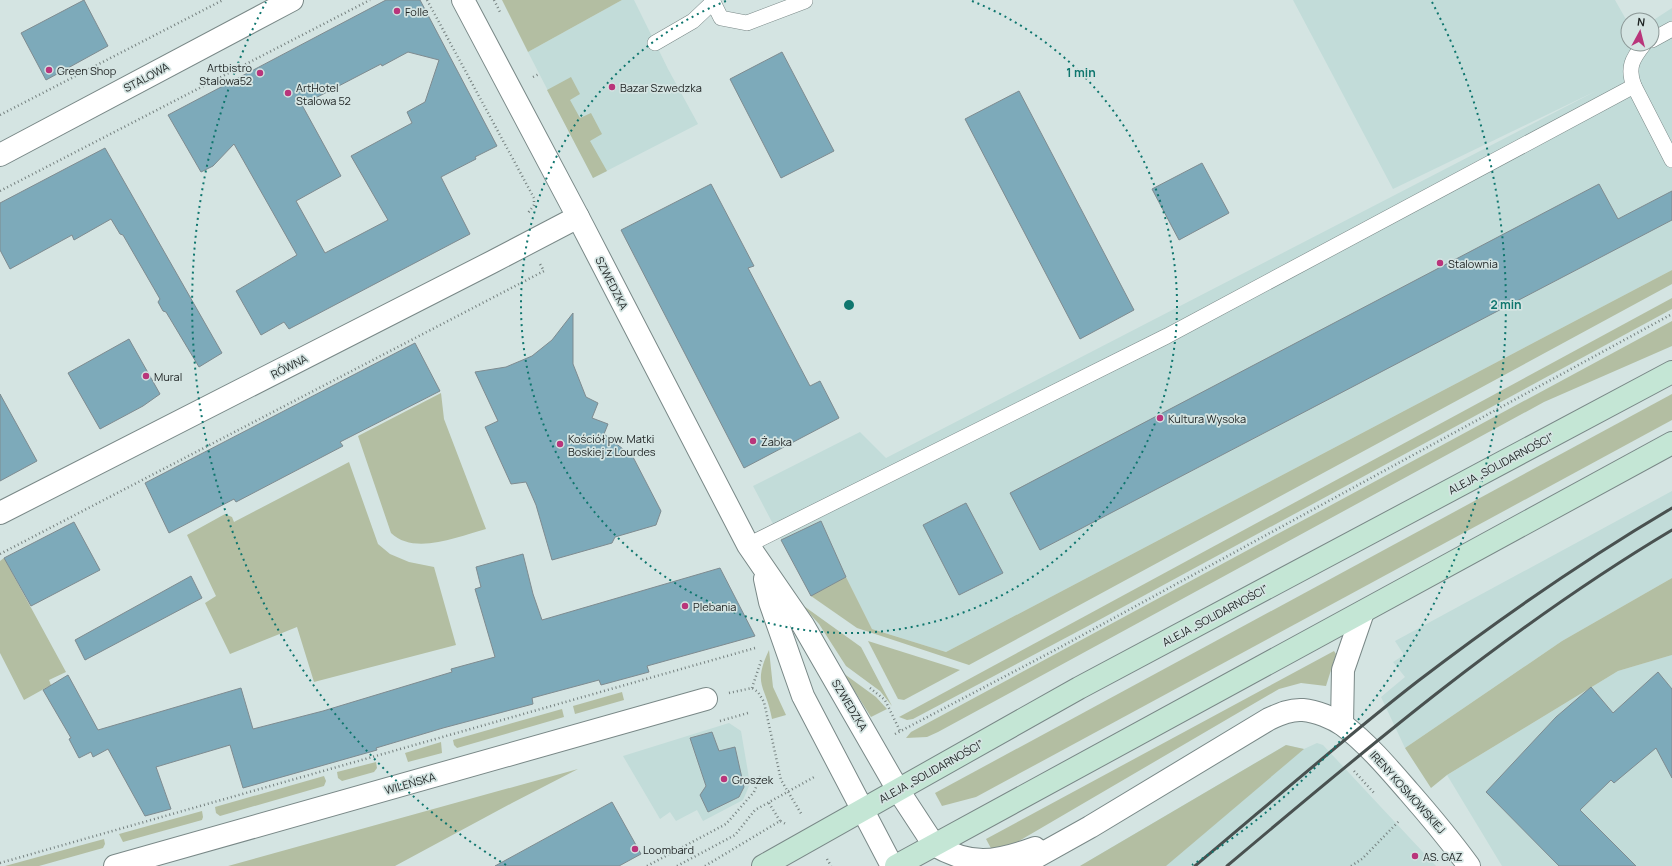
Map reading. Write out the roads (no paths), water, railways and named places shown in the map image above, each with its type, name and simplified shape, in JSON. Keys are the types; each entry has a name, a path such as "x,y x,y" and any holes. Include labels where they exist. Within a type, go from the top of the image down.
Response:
{"main road":[{"name":"ALEJA „SOLIDARNOŚCI”","path":"763,866 1140,655 1672,372"},
{"path":"896,866 1672,443"}],"street":[{"name":"STALOWA","path":"0,155 292,0"},
{"name":"SZWEDZKA","path":"463,0 578,217 748,545 761,566 803,624 898,790 934,845 948,857 959,862 982,865 992,864 1090,827"},
{"name":"RÓWNA","path":"0,513 529,244 578,217"},
{"name":"SZWEDZKA","path":"761,566 770,602 803,696 892,866"},
{"path":"1020,866 1090,827 1268,719 1294,710 1304,710 1314,712 1342,724 1343,670 1363,612"},
{"name":"WILEŃSKA","path":"115,866 706,699"},
{"name":"IRENY KOSMOWSKIEJ","path":"1342,724 1392,772 1451,841 1469,866"}],"lane":[{"path":"656,43 693,21 713,1 722,18 747,23 805,2"},
{"path":"1660,36 1672,29"},
{"path":"1638,52 1634,57 1630,75 1634,86 1672,160"},
{"path":"748,545 1167,336 1634,86"}],"railway":[{"path":"1195,866 1306,772 1418,681 1574,569 1672,508"},
{"path":"1227,866 1334,776 1442,689 1555,606 1612,567 1672,530"}],"place":[{"name":"Folle","path":"397,11"},
{"name":"Green Shop","path":"49,70"},
{"name":"Artbistro Stalowa52","path":"260,73"},
{"name":"Bazar Szwedzka","path":"612,87"},
{"name":"ArtHotel Stalowa 52","path":"288,93"},
{"name":"Stalownia","path":"1440,263"},
{"name":"Mural","path":"146,376"},
{"name":"Kultura Wysoka","path":"1160,418"},
{"name":"Żabka","path":"753,441"},
{"name":"Kościół pw. Matki Boskiej z Lourdes","path":"560,444"},
{"name":"Plebania","path":"685,606"},
{"name":"Groszek","path":"724,779"},
{"name":"Loombard","path":"635,849"},
{"name":"AS. GAZ","path":"1415,856"}]}
